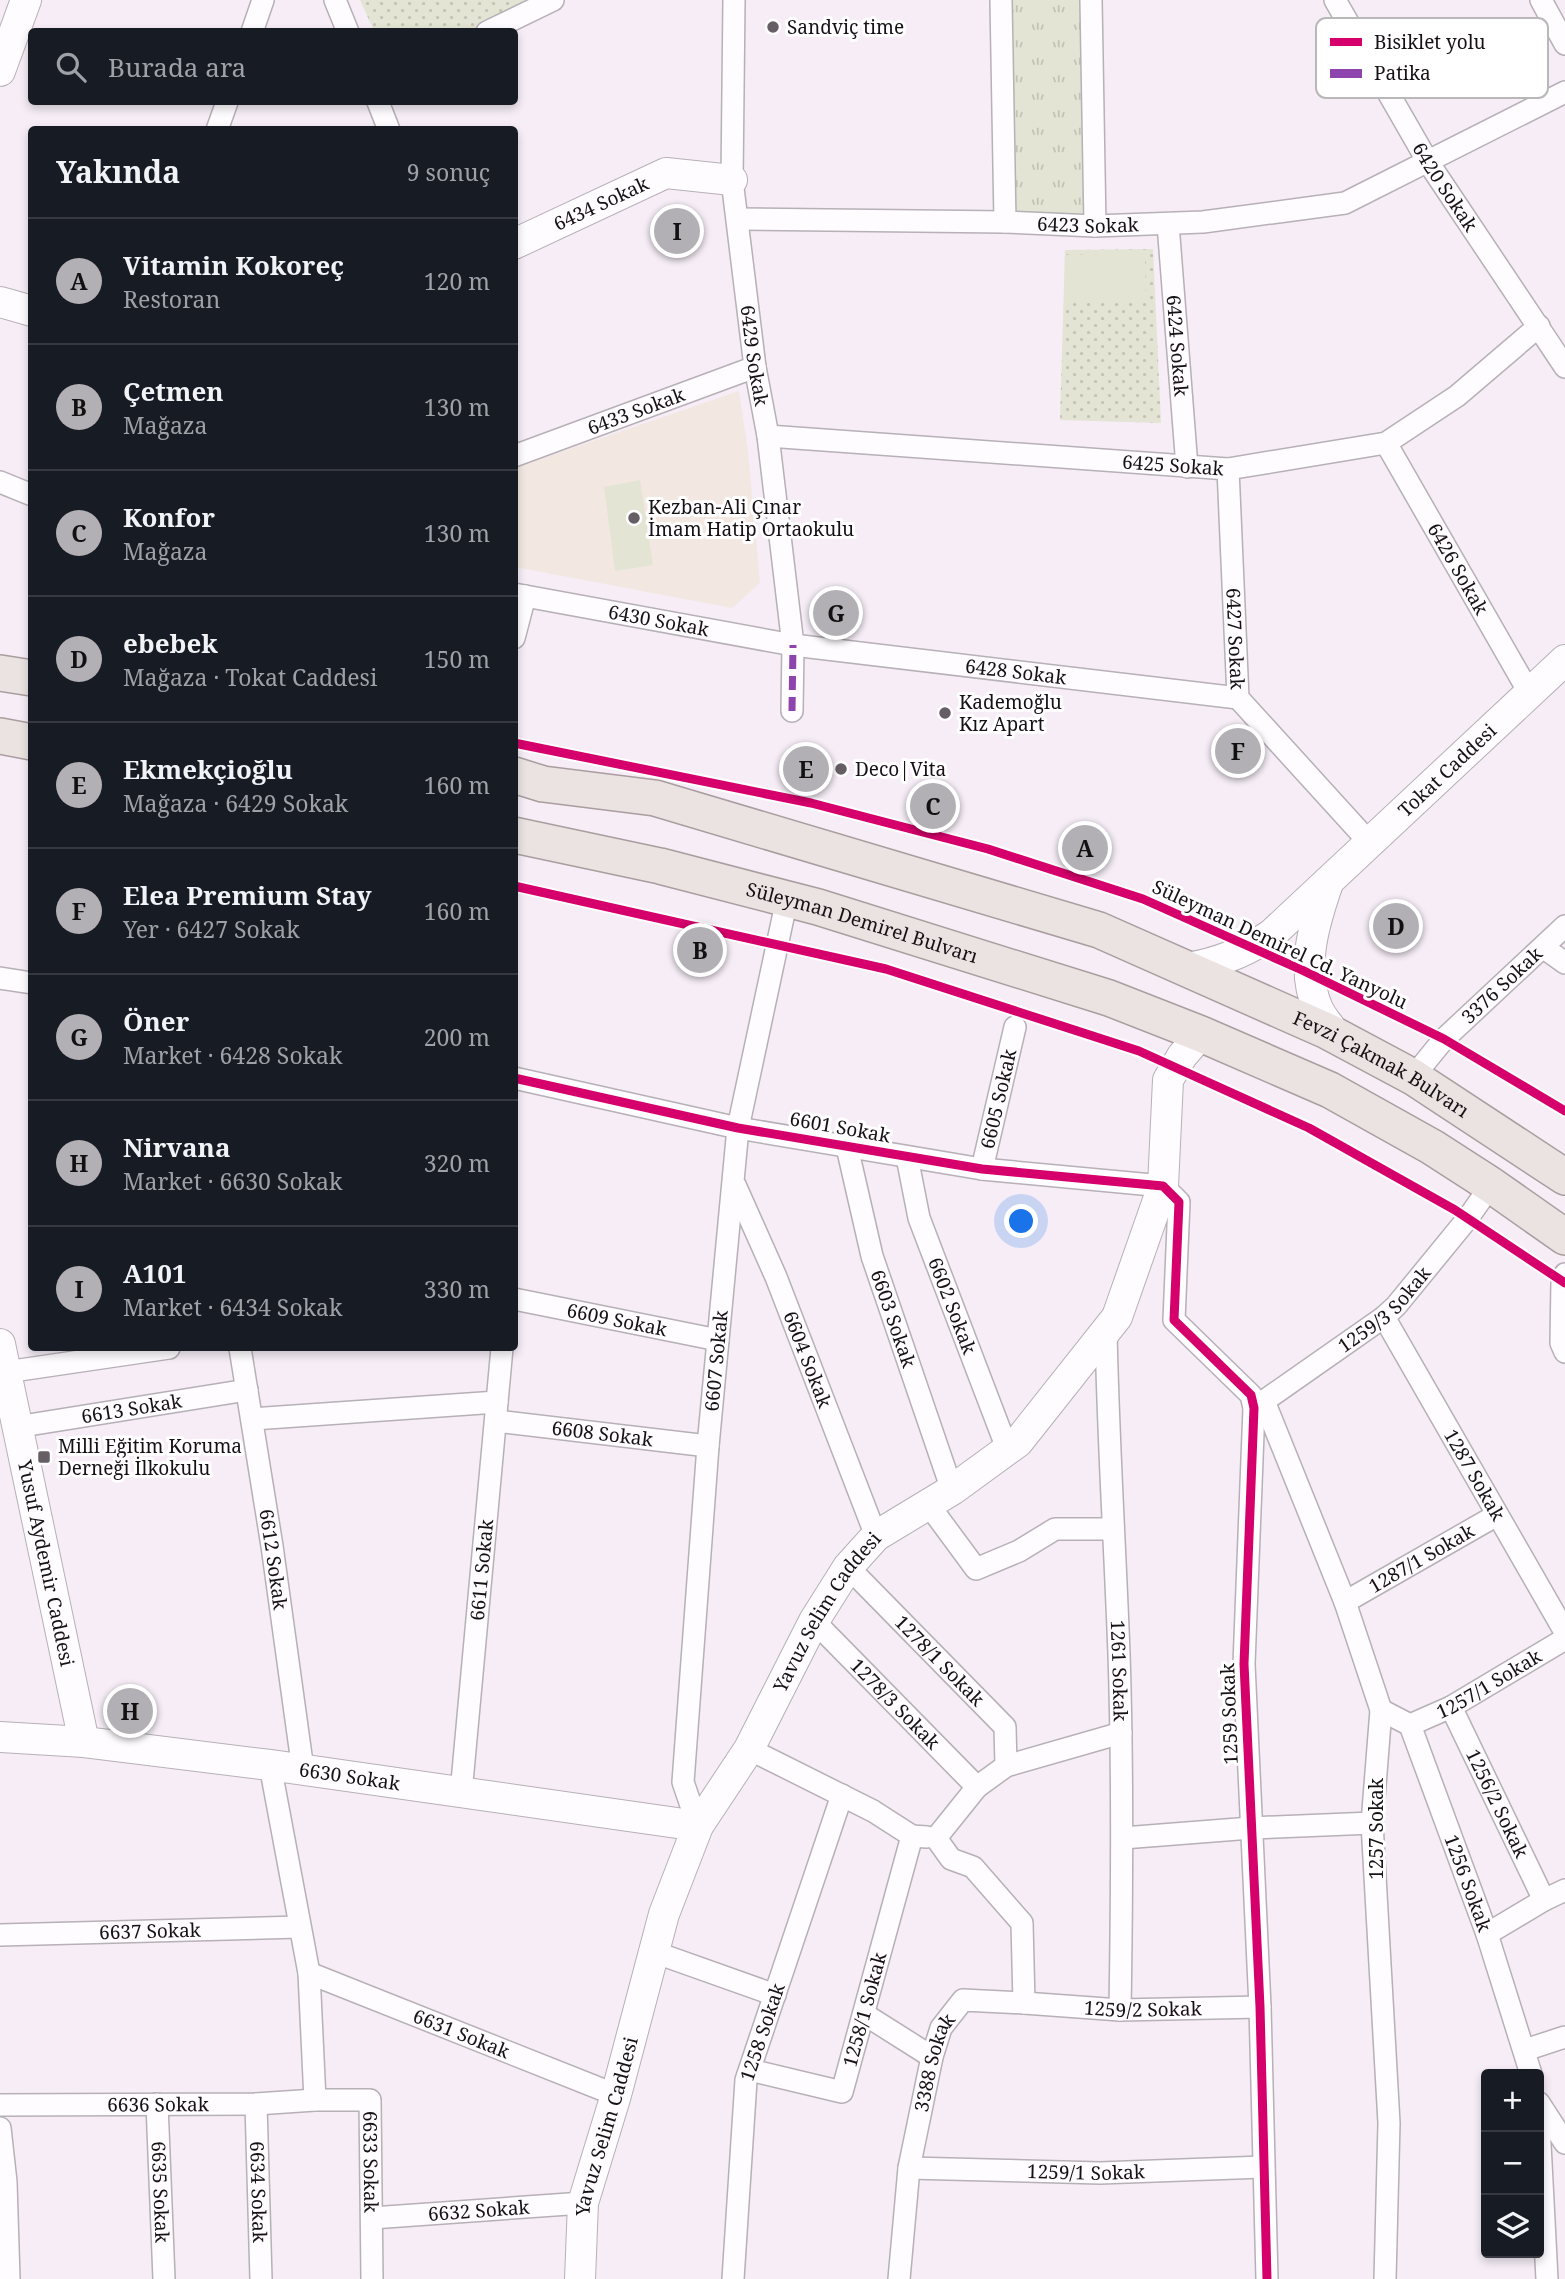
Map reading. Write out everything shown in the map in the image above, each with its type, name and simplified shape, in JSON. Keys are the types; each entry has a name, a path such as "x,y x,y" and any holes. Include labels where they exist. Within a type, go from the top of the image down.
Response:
{"main road":[{"path":"0,673 28,677"},
{"path":"0,736 28,741"},
{"path":"518,776 543,783 654,798 1099,930 1187,968"},
{"name":"Süleyman Demirel Bulvarı","path":"518,836 660,866 787,899 1109,998 1201,1034"},
{"name":"Fevzi Çakmak Bulvarı","path":"1187,968 1336,1036 1413,1077 1565,1177"},
{"path":"1201,1034 1329,1090 1432,1147 1565,1237"}],"street":[{"path":"0,71 26,0"},
{"path":"253,28 263,0"},
{"path":"335,0 346,28"},
{"path":"495,28 553,0"},
{"name":"6429 Sokak","path":"734,0 732,180 755,367 768,436 793,645 792,711"},
{"path":"1001,0 1005,222"},
{"path":"1091,0 1095,226"},
{"name":"6420 Sokak","path":"1335,0 1345,18"},
{"path":"1541,0 1565,44"},
{"name":"6423 Sokak","path":"738,219 1005,222 1095,226 1203,222 1345,203 1565,92"},
{"name":"6420 Sokak","path":"1391,98 1428,162 1539,326 1558,340 1565,367"},
{"path":"218,126 226,105"},
{"path":"379,105 387,126"},
{"name":"6434 Sokak","path":"518,242 666,173 732,180"},
{"name":"6424 Sokak","path":"1168,224 1187,467"},
{"path":"0,302 28,310"},
{"name":"6425 Sokak","path":"768,436 1228,469 1386,443 1457,396 1539,326"},
{"name":"6433 Sokak","path":"518,455 755,367"},
{"name":"6426 Sokak","path":"1386,443 1530,694"},
{"name":"6427 Sokak","path":"1228,469 1238,698 1369,842"},
{"path":"0,482 28,493"},
{"name":"6430 Sokak","path":"520,595 793,645"},
{"name":"6428 Sokak","path":"793,645 1238,698"},
{"name":"Tokat Caddesi","path":"1187,968 1218,962 1261,942 1291,918 1329,879 1564,665"},
{"path":"1329,879 1311,944 1310,979 1318,1009 1336,1036"},
{"name":"6607 Sokak","path":"698,1826 683,1782 708,1446 738,1128 787,899"},
{"name":"3376 Sokak","path":"1413,1077 1444,1040 1565,926"},
{"path":"1544,948 1565,963"},
{"path":"0,978 28,982"},
{"name":"6605 Sokak","path":"982,1170 1015,1027"},
{"name":"Yavuz Selim Caddesi","path":"580,2279 583,2203 616,2095 664,1914 698,1826 749,1749 814,1620 848,1567 876,1536 940,1497 1018,1442 1117,1317 1163,1186 1168,1080 1182,1056 1201,1034"},
{"name":"6601 Sokak","path":"518,1079 738,1128 982,1170 1163,1186"},
{"name":"6603 Sokak","path":"847,1147 872,1256 940,1497 976,1569 1019,1551 1055,1529 1113,1529"},
{"name":"6602 Sokak","path":"907,1157 919,1218 1008,1451"},
{"name":"6604 Sokak","path":"734,1183 776,1277 876,1536"},
{"name":"1259/3 Sokak","path":"1259,1404 1396,1306 1468,1218 1491,1185"},
{"path":"1163,1186 1179,1202 1174,1320 1259,1404"},
{"path":"1565,1275 1562,1281 1561,1343 1565,1352"},
{"name":"6609 Sokak","path":"518,1300 718,1340"},
{"name":"1287 Sokak","path":"1384,1317 1565,1632"},
{"name":"1261 Sokak","path":"1106,1330 1121,1733 1123,1838 1120,2010"},
{"path":"3,1358 119,1351"},
{"name":"6612 Sokak","path":"240,1351 272,1546 303,1770"},
{"name":"6611 Sokak","path":"461,1793 502,1351"},
{"name":"Yusuf Aydemir Caddesi","path":"3,1358 84,1742"},
{"name":"6613 Sokak","path":"16,1427 247,1390"},
{"name":"1257 Sokak","path":"1259,1404 1345,1602 1381,1710 1372,1823 1389,2123 1385,2279"},
{"name":"1259 Sokak","path":"1259,1404 1244,1664 1260,2007 1267,2279"},
{"name":"6608 Sokak","path":"252,1419 497,1411 708,1446"},
{"name":"1287/1 Sokak","path":"1345,1602 1497,1515"},
{"name":"1278/1 Sokak","path":"848,1567 1004,1727 1006,1766"},
{"name":"1278/3 Sokak","path":"814,1620 977,1787"},
{"name":"1257/1 Sokak","path":"1410,1725 1451,1707 1565,1639"},
{"name":"1256/2 Sokak","path":"1451,1707 1544,1900"},
{"path":"1381,1710 1410,1725"},
{"name":"1256 Sokak","path":"1410,1725 1487,1934 1530,2069"},
{"path":"936,1838 977,1787 1006,1766 1121,1733"},
{"name":"6630 Sokak","path":"0,1737 84,1742 270,1765 698,1826"},
{"path":"749,1749 873,1811 912,1836 936,1838 951,1859 973,1867 1022,1923 1024,2003"},
{"path":"270,1765 309,1973 316,2100"},
{"name":"1258 Sokak","path":"733,2279 746,2080 842,1795"},
{"path":"1123,1838 1251,1828 1372,1823"},
{"name":"1258/1 Sokak","path":"750,2070 842,2092 912,1836"},
{"path":"1487,1934 1565,1890"},
{"name":"6637 Sokak","path":"0,1935 299,1927"},
{"path":"654,1952 775,1995"},
{"name":"6631 Sokak","path":"309,1973 616,2095"},
{"name":"3388 Sokak","path":"900,2279 909,2168 932,2057 941,2028 963,2000 1024,2003"},
{"name":"1259/2 Sokak","path":"1024,2003 1120,2010 1260,2007"},
{"path":"864,2014 932,2057"},
{"path":"1525,2050 1565,2037"},
{"name":"6636 Sokak","path":"0,2105 256,2104 316,2100"},
{"name":"6633 Sokak","path":"316,2100 370,2100 372,2279"},
{"name":"6635 Sokak","path":"156,2104 164,2279"},
{"name":"6634 Sokak","path":"256,2104 261,2279"},
{"path":"1544,2111 1565,2143"},
{"path":"0,2128 9,2279"},
{"path":"1539,2132 1547,2279"},
{"name":"1259/1 Sokak","path":"909,2168 1100,2172 1263,2167"},
{"name":"6632 Sokak","path":"372,2218 583,2203"}],"shaded area":[{"name":"Kezban-Ali Çınar İmam Hatip Ortaokulu","path":"739,391 748,452 760,583 732,608 518,568 518,467"}],"green space":[{"path":"360,0 534,0 476,28 373,28"},
{"path":"1082,0 1095,226 1005,222 1008,1"},
{"path":"1153,249 1161,423 1060,420 1065,250"},
{"path":"1145,253 1146,302 1066,303 1065,255"},
{"path":"640,480 653,565 615,571 604,487"}],"marked path":[{"path":"792,711 793,645"}],"cycle path":[{"name":"Süleyman Demirel Cd. Yanyolu","path":"518,744 811,803 988,849 1143,899 1302,970 1444,1039 1565,1111"},
{"path":"518,887 886,969 1139,1051 1309,1128 1455,1210 1565,1283"},
{"path":"518,1079 738,1128 982,1169 1163,1186 1179,1202 1174,1320 1251,1395 1254,1408 1244,1664 1260,2007 1267,2279"}],"place":[{"name":"Sandviç time","path":"773,27"},
{"name":"A101","path":"677,231"},
{"name":"Kezban-Ali Çınar İmam Hatip Ortaokulu","path":"634,518"},
{"name":"Öner","path":"836,613"},
{"name":"Kademoğlu Kız Apart","path":"945,713"},
{"name":"Elea Premium Stay","path":"1238,751"},
{"name":"Ekmekçioğlu","path":"806,769"},
{"name":"Deco|Vita","path":"841,769"},
{"name":"Konfor","path":"933,806"},
{"name":"Vitamin Kokoreç","path":"1085,848"},
{"name":"ebebek","path":"1396,926"},
{"name":"Çetmen","path":"700,950"},
{"name":"Milli Eğitim Koruma Derneği İlkokulu","path":"44,1457"},
{"name":"Nirvana","path":"130,1711"}]}
